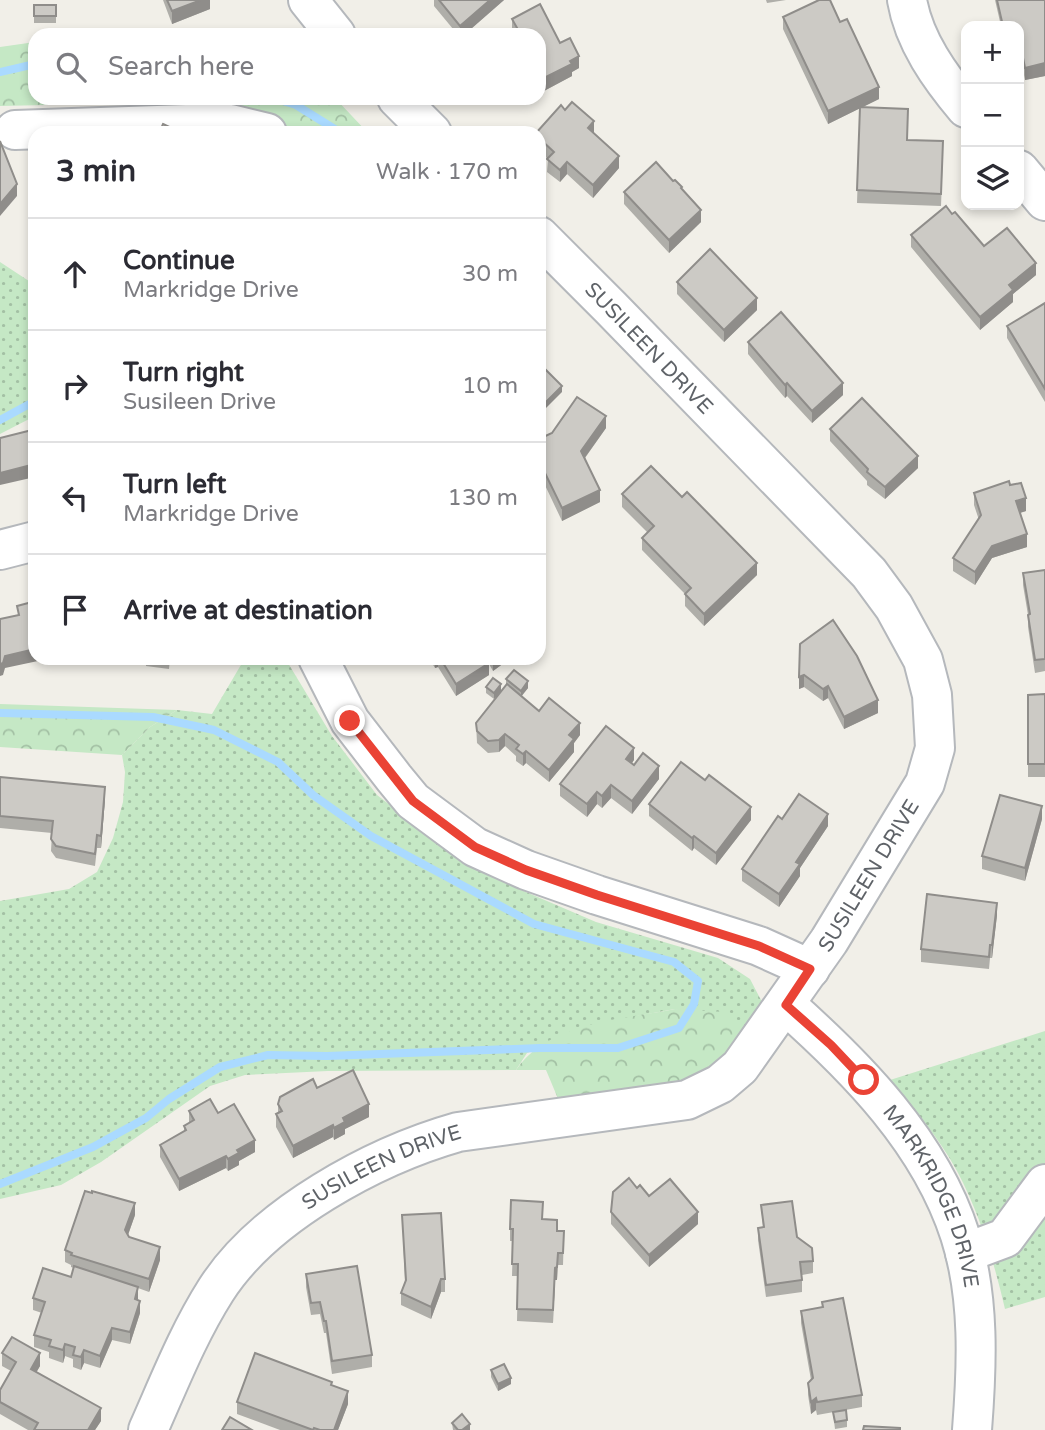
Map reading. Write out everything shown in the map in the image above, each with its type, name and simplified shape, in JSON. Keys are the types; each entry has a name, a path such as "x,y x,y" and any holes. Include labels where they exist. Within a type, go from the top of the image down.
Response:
{"street":[{"path":"308,0 330,28"},
{"path":"907,0 920,41 936,69 961,102"},
{"path":"402,105 419,126"},
{"path":"129,126 215,123 238,126"},
{"path":"15,130 28,130"},
{"path":"1024,176 1045,201"},
{"name":"SUSILEEN DRIVE","path":"148,1430 198,1320 217,1288 252,1247 318,1195 384,1159 424,1142 458,1132 687,1100 720,1084 740,1067 786,1005 925,783 935,748 932,695 923,660 894,607 869,573 546,243"},
{"path":"0,550 28,543"},
{"path":"322,665 350,721 413,801 475,847 526,870 759,946 810,969"},
{"name":"MARKRIDGE DRIVE","path":"786,1005 831,1045 895,1116 948,1204 968,1268 977,1362 972,1430"},
{"path":"965,1253 1005,1238 1045,1185"}],"green space":[{"path":"28,43 28,105 46,105 0,106 0,47"},
{"path":"204,105 342,105 361,126 283,126 251,113"},
{"path":"0,262 28,280 28,420 0,434"},
{"path":"241,665 289,665 332,736 377,795 442,845 519,889 596,922 718,958 750,979 762,1002 750,1034 675,1009 637,1016 527,1053 516,1070 328,1071 245,1075 210,1086 101,1162 61,1185 0,1199 0,901 69,889 97,872 113,838 123,802 125,772 122,755 150,727 177,710 212,714"},
{"path":"0,704 177,710 150,727 122,755 0,747"},
{"path":"675,1009 725,1012 750,1034 721,1060 680,1082 559,1101 546,1070 516,1070 530,1054 567,1032 610,1020"},
{"path":"1045,1031 1045,1297 1005,1309 986,1238 965,1187 934,1135 890,1080"}],"building":[{"path":"167,0 201,0 172,11"},
{"path":"439,0 490,0 460,26"},
{"path":"819,0 830,0 840,22 847,19 879,87 828,111 783,17"},
{"path":"997,0 1045,0 1045,63 1025,68 1024,21 1002,21"},
{"path":"540,4 560,43 570,38 579,56 570,61 572,64 546,77 546,28 517,28 512,19"},
{"path":"34,5 56,5 56,16 34,16"},
{"path":"572,102 594,121 588,128 619,156 593,185 567,162 560,170 547,159 554,152 546,145 546,126 542,126 561,105 565,110"},
{"path":"860,107 908,109 907,140 943,141 941,194 857,190"},
{"path":"0,141 17,184 0,204"},
{"path":"656,162 701,210 669,240 624,192"},
{"path":"946,206 952,214 955,212 984,246 1007,228 1036,263 1009,285 1013,290 980,317 911,235"},
{"path":"710,249 757,298 724,330 677,282"},
{"path":"1045,303 1045,389 1007,326"},
{"path":"781,312 843,383 812,411 787,383 785,385 748,342"},
{"path":"546,370 562,386 546,402"},
{"path":"577,397 606,416 581,451 600,490 562,508 546,475 546,436 552,433"},
{"path":"862,398 918,456 885,487 867,472 868,469 830,429"},
{"path":"28,431 28,466 0,473 0,438"},
{"path":"651,466 682,497 687,492 757,563 704,614 685,594 691,588 642,538 654,526 622,494"},
{"path":"1009,481 1010,485 1021,483 1026,498 1016,501 1027,534 992,546 975,572 953,558 981,515 974,493"},
{"path":"1045,570 1045,659 1035,660 1023,573"},
{"path":"28,603 28,651 5,656 0,664 0,619 19,615 17,606"},
{"path":"833,620 857,656 878,700 844,717 828,686 823,689 804,675 799,677 800,644"},
{"path":"444,665 486,665 456,684"},
{"path":"514,670 528,681 521,691 506,679"},
{"path":"493,678 501,684 494,693 486,687"},
{"path":"507,684 539,711 549,698 580,723 569,735 574,739 549,770 526,751 523,754 516,749 519,745 505,734 499,740 488,741 477,731 476,723"},
{"path":"1045,694 1045,764 1028,764 1028,695"},
{"path":"606,726 634,748 626,759 634,765 643,753 659,766 632,801 611,785 602,796 597,792 587,804 560,784"},
{"path":"681,762 705,780 709,775 751,807 716,853 649,804"},
{"path":"0,777 105,787 101,836 97,835 95,854 56,846 51,839 53,821 0,816"},
{"path":"799,794 828,814 796,862 800,864 779,894 742,869 778,816 782,819"},
{"path":"1000,795 1042,806 1025,868 982,856"},
{"path":"927,894 997,903 989,957 921,949"},
{"path":"353,1070 369,1104 343,1118 345,1122 334,1128 333,1125 293,1146 276,1114 282,1111 278,1104 280,1097 313,1079 317,1088"},
{"path":"210,1099 218,1113 234,1104 255,1140 237,1150 239,1153 228,1159 226,1156 179,1179 160,1145 186,1130 184,1126 194,1120 189,1111"},
{"path":"629,1178 637,1188 640,1185 649,1196 670,1179 698,1212 649,1255 611,1212 613,1192"},
{"path":"85,1191 135,1203 125,1230 129,1237 160,1247 149,1279 71,1255 72,1253 65,1250"},
{"path":"511,1200 543,1202 542,1219 557,1220 557,1231 564,1231 563,1253 558,1253 555,1268 553,1310 517,1309 518,1264 512,1264"},
{"path":"792,1201 797,1237 812,1248 813,1261 800,1262 802,1280 766,1285 758,1228 764,1227 761,1205"},
{"path":"441,1213 445,1279 441,1279 431,1307 401,1293 406,1280 402,1215"},
{"path":"74,1266 138,1287 135,1299 140,1301 130,1332 112,1328 100,1356 84,1350 81,1357 73,1355 75,1347 65,1344 63,1350 49,1346 51,1340 34,1335 45,1302 33,1298 43,1268 71,1277"},
{"path":"357,1266 372,1355 332,1361 326,1321 320,1302 311,1303 306,1274"},
{"path":"843,1298 862,1395 817,1402 816,1398 811,1402 808,1383 813,1378 801,1311 823,1307 822,1302"},
{"path":"12,1337 40,1353 31,1369 101,1408 88,1430 34,1430 38,1423 0,1402 0,1390 16,1362 2,1353"},
{"path":"255,1353 332,1382 331,1385 348,1391 334,1430 313,1430 237,1402"},
{"path":"504,1364 511,1378 498,1384 491,1370"},
{"path":"846,1410 847,1420 835,1422 833,1412"},
{"path":"462,1414 470,1424 458,1430 452,1423"},
{"path":"230,1417 252,1430 222,1430"},
{"path":"864,1426 900,1428 900,1430 863,1430"}],"waterway":[{"path":"0,72 28,66"},
{"path":"296,105 330,126"},
{"path":"0,420 28,405"},
{"path":"0,713 153,717 214,730 278,762 313,795 371,836 534,924 674,962 698,981 694,1004 679,1028 618,1048 540,1048 327,1056 268,1055 220,1067 169,1099 146,1118 93,1147 0,1184"}],"route":[{"path":"350,721 413,801 475,847 526,870 597,895 759,946 810,969 786,1005 831,1045 864,1080"}]}
